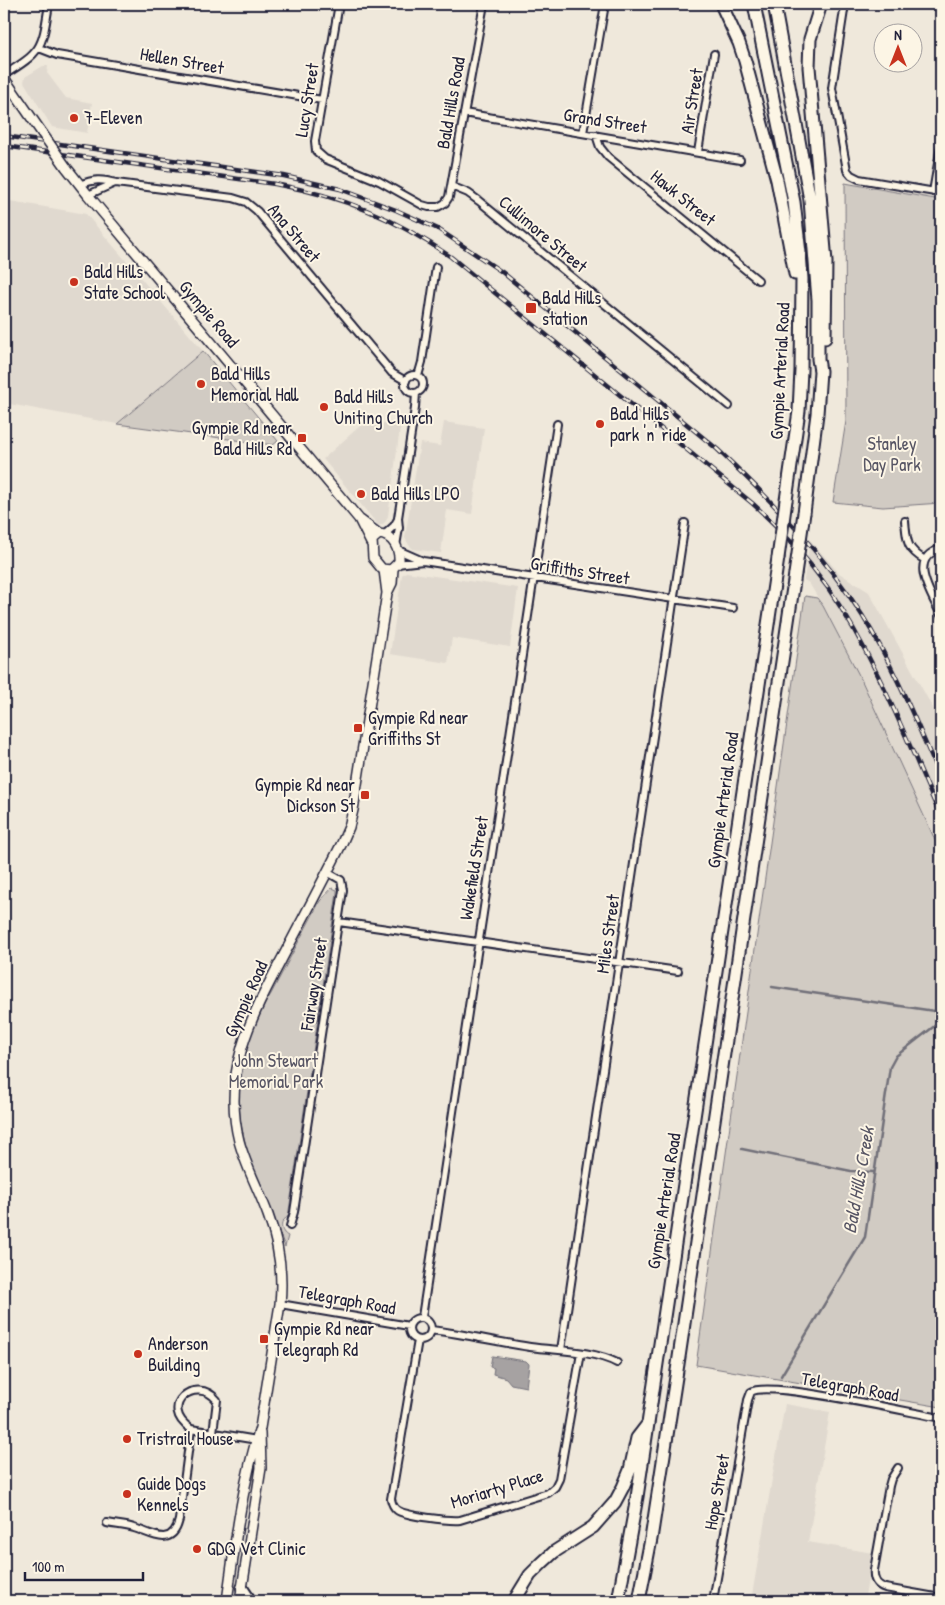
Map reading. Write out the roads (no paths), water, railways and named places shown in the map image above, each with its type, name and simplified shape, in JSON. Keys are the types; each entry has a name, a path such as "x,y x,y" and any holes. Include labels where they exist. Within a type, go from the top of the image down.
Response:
{"highway":[{"path":"721,4 739,43 777,180 791,249 796,296 801,301"},
{"name":"Gympie Arterial Road","path":"618,1601 628,1556 799,410 801,370 800,253 794,202 754,4"},
{"name":"Gympie Arterial Road","path":"639,1601 651,1539 678,1364 817,414 820,371 818,359 818,300 810,200 774,4"},
{"path":"820,371 824,360 827,293 826,262 809,67 810,39 821,4"},
{"path":"514,1601 530,1575 542,1562 593,1527 609,1510 623,1486 634,1455 637,1438 648,1422"}],"main road":[{"name":"Gympie Road","path":"4,76 80,185 359,519 371,543"},
{"name":"Gympie Road","path":"359,519 382,534"},
{"path":"382,534 397,548 399,557 392,567 379,566 373,558 371,543 373,537 382,534"},
{"name":"Gympie Road","path":"226,1601 242,1504 260,1428 280,1304 281,1268 268,1215 244,1156 236,1130 234,1107 235,1076 239,1056 252,1015 346,835 351,819 387,593 392,583 392,567"},
{"name":"Gympie Road","path":"240,1601 261,1468 260,1428"},
{"path":"242,1588 249,1601"}],"street":[{"path":"4,76 30,58 39,48 44,35 49,4"},
{"name":"Lucy Street","path":"339,4 314,144 316,151 322,156 384,184 422,205 434,208 442,205"},
{"name":"Bald Hills Road","path":"442,205 449,197 484,4"},
{"path":"583,132 605,4"},
{"path":"845,4 832,88 845,164 851,175 859,179 941,193"},
{"name":"Hellen Street","path":"39,48 57,55 322,100"},
{"name":"Air Street","path":"698,152 714,54"},
{"name":"Grand Street","path":"464,113 740,160"},
{"name":"Hawk Street","path":"596,135 600,147 608,157 758,280"},
{"path":"934,192 941,146"},
{"name":"Ana Street","path":"80,185 94,180 105,180 233,198 252,206 392,373 406,381"},
{"path":"88,195 116,183"},
{"name":"Cullimore Street","path":"451,186 468,193 486,207 729,406"},
{"path":"418,376 422,362 436,267"},
{"path":"412,376 418,376 422,380 421,390 411,393 406,389 406,381 412,376"},
{"path":"397,548 398,518 416,393"},
{"name":"Wakefield Street","path":"422,1317 557,424"},
{"path":"382,534 394,526 398,518"},
{"path":"905,521 908,545 915,554 925,560"},
{"name":"Miles Street","path":"561,1350 685,523"},
{"name":"Griffiths Street","path":"397,548 423,562"},
{"path":"941,549 934,551 925,560 923,567 924,578 941,615"},
{"name":"Griffiths Street","path":"392,567 423,562 732,608"},
{"name":"Fairway Street","path":"290,1226 294,1212 339,922 342,884 339,878 327,872"},
{"path":"339,922 619,964 678,971"},
{"name":"Telegraph Road","path":"280,1304 409,1326"},
{"path":"422,1317 430,1323 432,1330 425,1339 418,1340 410,1333 409,1326 412,1320 422,1317"},
{"path":"432,1330 604,1357 617,1363"},
{"name":"Moriarty Place","path":"418,1340 391,1500 393,1506 400,1512 448,1520 460,1520 543,1494 555,1487 559,1479 581,1353"},
{"path":"213,1433 216,1400 212,1394 192,1390 186,1393 180,1399 177,1407 183,1424 191,1430 257,1440"},
{"name":"Telegraph Road","path":"754,1390 803,1393 941,1418"},
{"name":"Hope Street","path":"713,1601 748,1400 754,1390"},
{"path":"107,1523 132,1527 160,1538 168,1536 174,1531 179,1520 191,1430"},
{"path":"898,1468 890,1478 888,1486 874,1570 875,1581 885,1588 941,1598"}],"waterway":[{"path":"772,987 941,1012"},
{"name":"Bald Hills Creek","path":"781,1376 865,1237 890,1067 896,1056 941,1021"},
{"path":"742,1149 851,1171 874,1172"}],"railway":[{"path":"4,136 284,176 340,189 396,210 438,229 502,272 717,449 757,487 813,548 847,592 874,634 941,779"},
{"path":"4,146 300,189 367,210 409,231 451,257 752,503 792,543 828,588 861,642 941,817"}],"place":[{"name":"7-Eleven","path":"74,118"},
{"name":"Bald Hills State School","path":"74,282"},
{"name":"Bald Hills station","path":"531,308"},
{"name":"Bald Hills Memorial Hall","path":"201,384"},
{"name":"Bald Hills Uniting Church","path":"324,407"},
{"name":"Bald Hills park 'n' ride","path":"600,424"},
{"name":"Gympie Rd near Bald Hills Rd","path":"302,438"},
{"name":"Bald Hills LPO","path":"361,494"},
{"name":"Gympie Rd near Griffiths St","path":"358,728"},
{"name":"Gympie Rd near Dickson St","path":"365,795"},
{"name":"Gympie Rd near Telegraph Rd","path":"264,1339"},
{"name":"Anderson Building","path":"138,1354"},
{"name":"Tristrail House","path":"127,1439"},
{"name":"Guide Dogs Kennels","path":"127,1494"},
{"name":"GDQ Vet Clinic","path":"197,1549"}],"park label":[{"name":"Stanley Day Park","path":"892,454"},
{"name":"John Stewart Memorial Park","path":"276,1071"}]}
